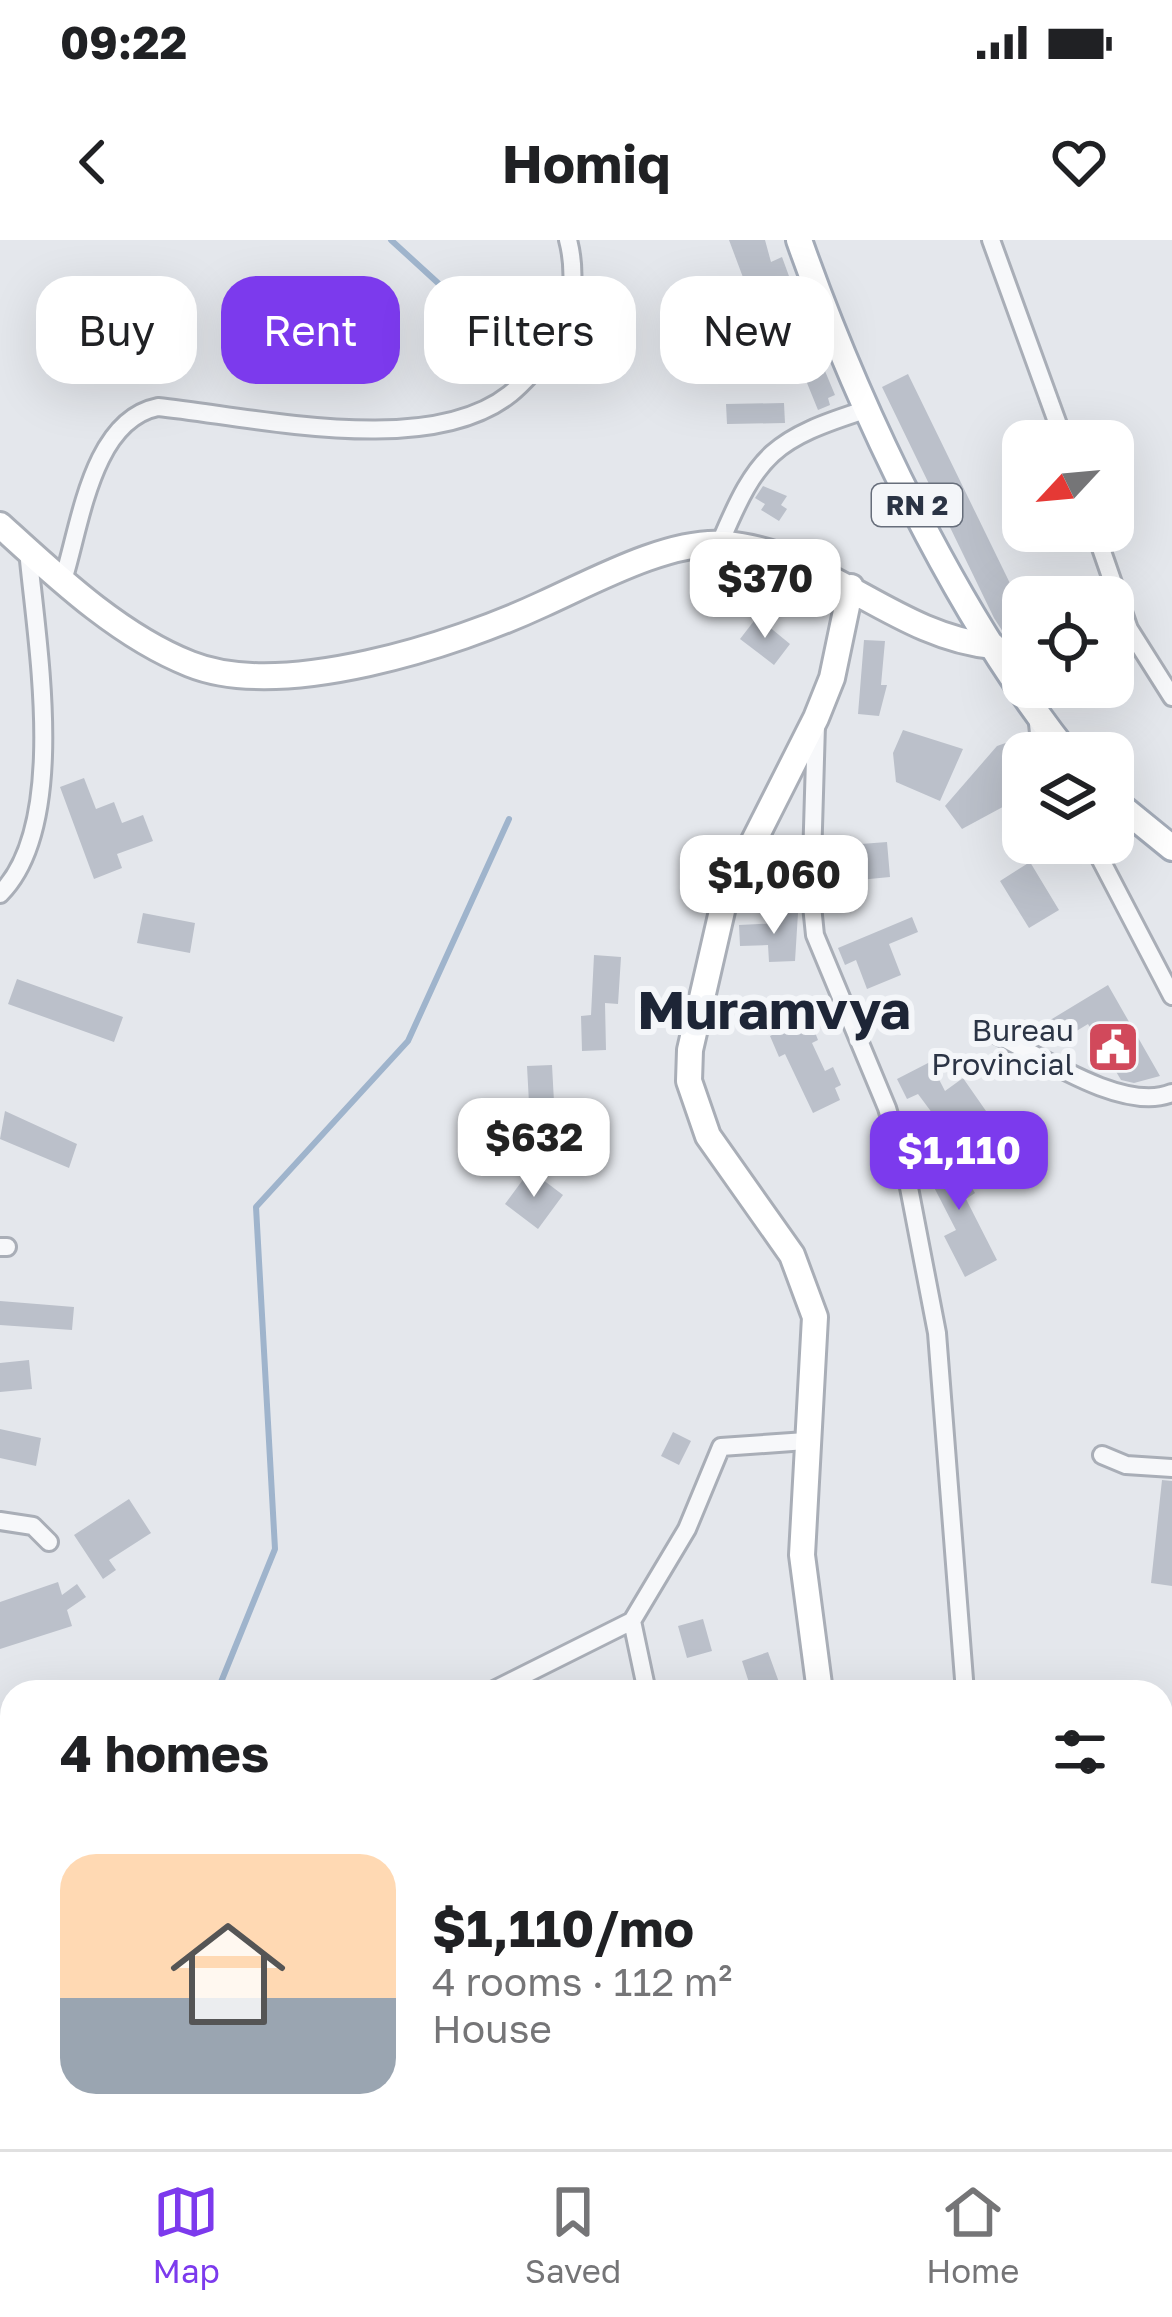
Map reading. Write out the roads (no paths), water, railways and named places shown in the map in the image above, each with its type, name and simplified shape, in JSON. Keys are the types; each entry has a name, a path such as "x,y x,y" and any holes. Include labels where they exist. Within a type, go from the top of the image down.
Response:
{"main road":[{"name":"RN 2","path":"799,240 832,332 868,409 993,646 1050,732"},
{"path":"0,525 132,633 190,664 233,677 290,675 423,645 521,614 622,568 720,543 776,555 851,587 935,634 993,646"},
{"path":"818,1680 802,1555 815,1352 808,1289 792,1255 709,1136 689,1081 690,1050 725,898 832,679 851,587"},
{"path":"1134,817 1172,848"}],"street":[{"path":"64,577 114,432 135,412 158,407 368,429 424,427 466,416 508,396 555,348 570,301 574,262 568,240"},
{"path":"991,240 1056,420"},
{"path":"720,543 761,459 830,421 868,409"},
{"path":"0,894 31,839 40,772 42,704 28,550"},
{"path":"1102,552 1129,629 1172,697"},
{"path":"1036,714 1038,732"},
{"path":"816,718 811,896 815,935 887,1108 906,1172 937,1334 964,1680"},
{"path":"1103,864 1172,997"},
{"path":"988,1030 1112,1091 1136,1097 1172,1093"},
{"path":"514,1680 632,1622 687,1529 721,1447 806,1441"},
{"path":"1102,1455 1126,1465 1172,1468"},
{"path":"0,1521 33,1526 50,1542"},
{"path":"632,1622 644,1680"}],"waterway":[{"path":"391,240 430,276"},
{"path":"222,1680 275,1549 256,1207 408,1041 509,819"}],"place":[{"name":"Bureau Provincial","path":"1113,1047"}],"district":[{"name":"Muramvya","path":"774,1008"}]}
